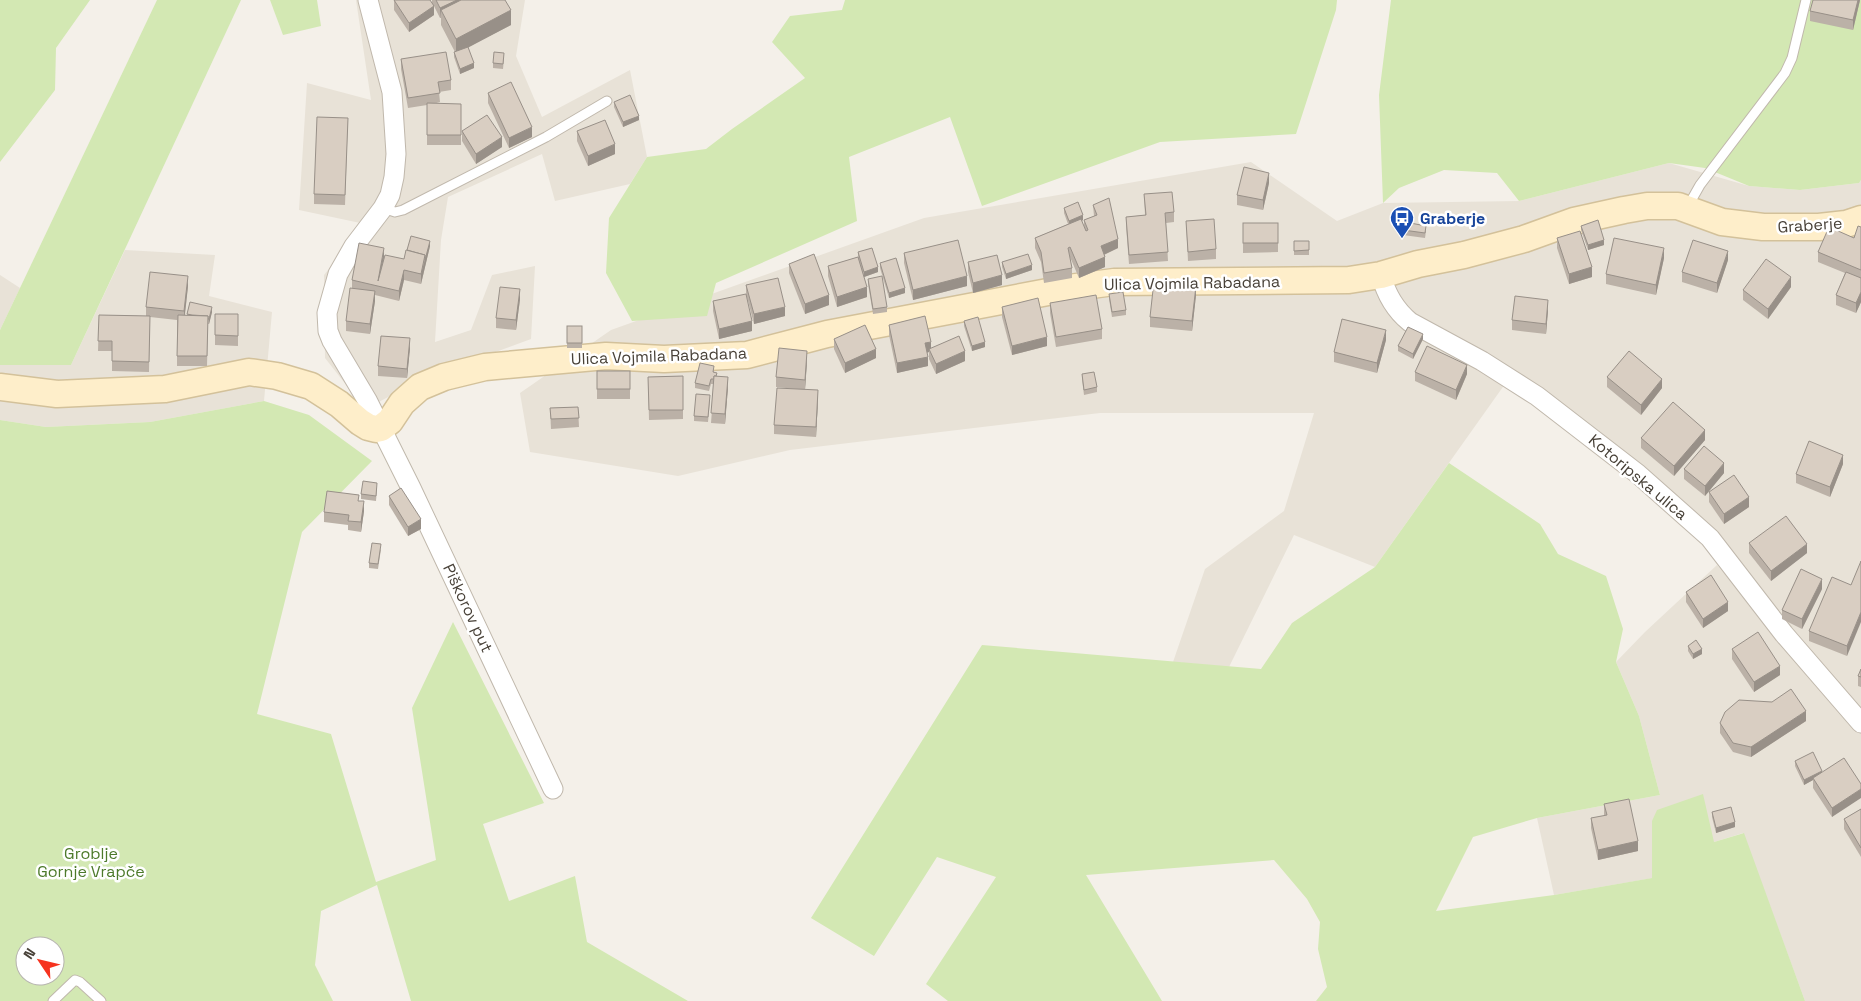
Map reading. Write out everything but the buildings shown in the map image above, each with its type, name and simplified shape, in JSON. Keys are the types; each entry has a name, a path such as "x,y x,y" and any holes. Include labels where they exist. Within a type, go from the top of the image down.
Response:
{"street":[{"name":"Piškorov put","path":"368,0 392,92 396,154 394,177 390,195 383,208 354,246 338,274 327,313 328,331 367,400 411,488 553,789"},
{"name":"Graberje","path":"1381,275 1418,264 1497,247 1574,221 1624,210 1678,206 1722,222 1763,228 1846,224 1861,220"},
{"name":"Ulica Vojmila Rabadana","path":"381,428 390,421 402,402 420,387 444,377 485,368 606,356 664,359 747,355 827,334 1068,288 1114,282 1317,281 1349,280 1381,275"},
{"name":"Kotoripska ulica","path":"1381,275 1385,290 1401,315 1410,322 1482,361 1537,396 1638,474 1710,538 1784,634 1861,723"},
{"path":"0,387 57,394 164,389 249,372 277,376 311,386 339,404 368,427 381,428"}],"lane":[{"path":"1687,209 1700,185 1785,73 1792,58 1806,0"},
{"path":"383,208 394,212 402,210 546,137 607,101"},
{"path":"53,1001 74,980 80,982 101,1001"}],"shaded area":[{"path":"356,0 525,0 516,56 542,117 630,70 647,157 630,184 555,201 542,154 448,197 441,240 435,342 471,330 492,275 535,266 531,339 425,378 365,409 325,358 324,275 365,224 299,210 307,83 371,100"},
{"path":"1251,162 1337,221 1383,203 1519,201 1669,163 1749,186 1800,190 1859,183 1861,180 1861,715 1731,554 1526,397 1505,384 1375,567 1294,535 1229,667 1173,662 1205,569 1284,511 1314,413 1100,413 790,450 678,476 530,452 520,393 611,330 924,218"},
{"path":"125,250 215,255 209,296 272,312 264,401 150,422 46,427 0,420 0,365 71,365"},
{"path":"0,275 20,288 0,330"},
{"path":"1717,565 1861,732 1861,1001 1805,1001 1743,833 1714,842 1652,821 1653,878 1554,895 1537,818 1660,795 1639,716 1616,662 1645,632"}],"green space":[{"path":"0,0 90,0 56,48 55,90 0,162"},
{"path":"157,0 241,0 71,365 0,365 0,330"},
{"path":"270,0 317,0 321,26 283,35"},
{"path":"845,0 1337,0 1336,10 1296,134 1160,142 982,206 950,117 849,157 857,221 716,283 707,316 632,321 606,273 609,218 647,157 706,149 805,78 772,42 790,16 842,10"},
{"path":"1391,0 1861,0 1861,180 1859,183 1800,190 1749,186 1705,168 1669,163 1519,201 1497,173 1444,170 1399,188 1383,203 1379,95"},
{"name":"Groblje Gornje Vrapče","path":"264,401 309,415 372,461 302,532 257,714 331,734 376,882 436,860 412,708 453,622 544,803 483,824 509,901 575,876 587,942 688,1001 411,1001 377,885 321,911 315,965 333,1001 0,1001 0,420 46,427 150,422"},
{"path":"1449,463 1540,524 1558,554 1606,576 1623,629 1616,662 1639,716 1660,795 1537,818 1473,837 1436,911 1554,895 1652,878 1652,821 1657,810 1703,794 1714,842 1744,833 1805,1001 1316,1001 1327,987 1318,949 1320,922 1307,899 1274,860 1086,875 1162,1001 948,1001 926,984 996,877 937,857 874,956 811,918 982,645 1261,669 1292,623 1375,567"}],"place":[{"name":"Graberje","path":"1402,239"}]}
